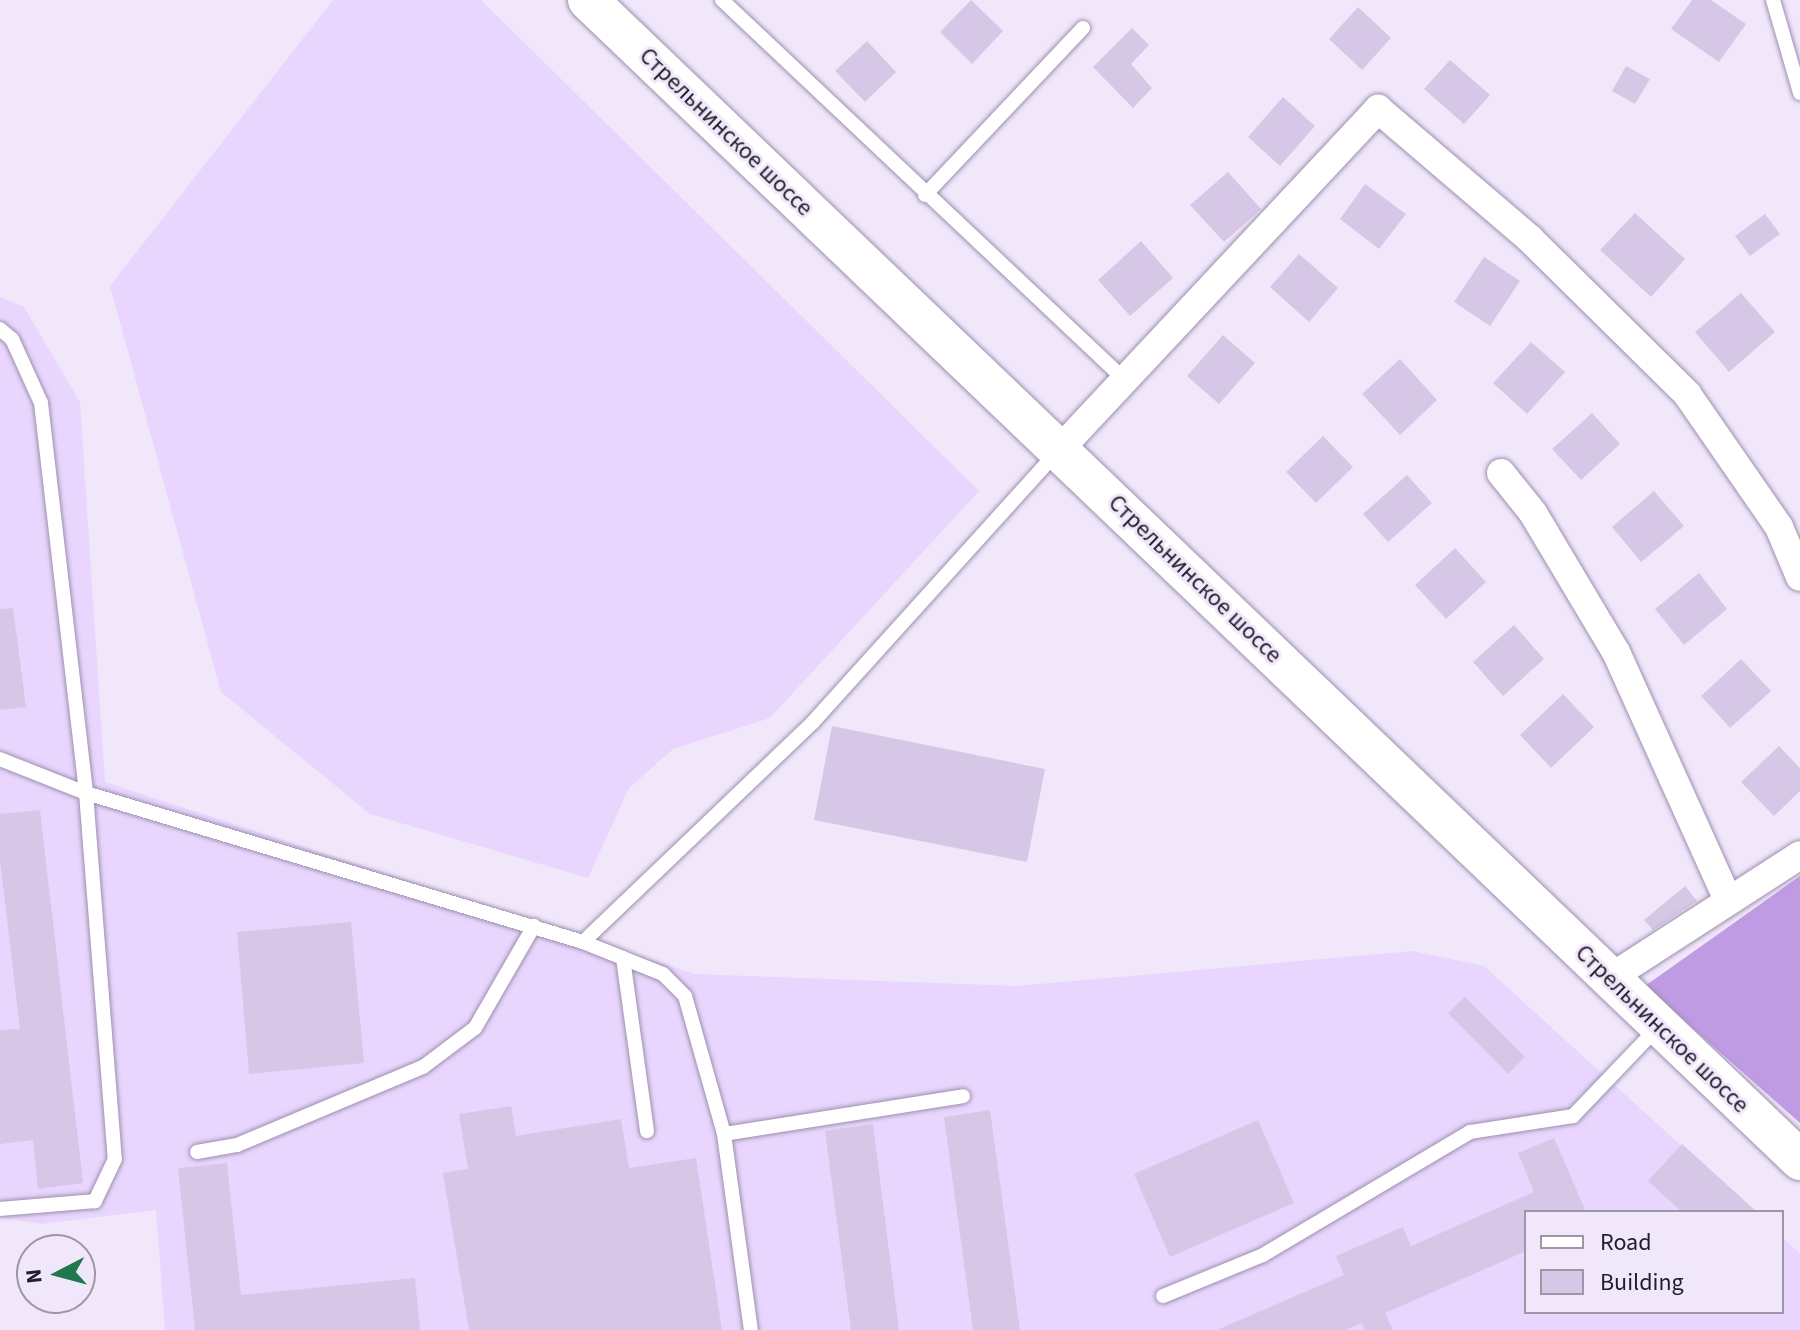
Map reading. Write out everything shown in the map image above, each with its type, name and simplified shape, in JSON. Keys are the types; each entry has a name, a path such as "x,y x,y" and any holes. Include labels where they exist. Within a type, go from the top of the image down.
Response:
{"main road":[{"name":"Стрельнинское шоссе","path":"588,0 1060,449 1610,978 1657,1028 1800,1160"}],"street":[{"path":"1060,449 1378,109 1530,239 1687,394 1779,527 1800,577"},
{"path":"1501,473 1533,513 1616,652 1728,900"},
{"path":"1610,978 1800,855"}],"lane":[{"path":"722,0 925,195 1125,380"},
{"path":"1773,0 1800,93"},
{"path":"925,195 1083,28"},
{"path":"0,329 12,339 41,403 86,793 115,1159 95,1201 0,1209"},
{"path":"583,942 813,722 1060,449"},
{"path":"0,759 86,793 534,926 663,974 685,996 724,1134 751,1330"},
{"path":"197,1152 237,1145 423,1067 475,1028 534,926"},
{"path":"623,958 647,1131"},
{"path":"1163,1296 1263,1255 1470,1132 1573,1116 1657,1028"},
{"path":"724,1134 963,1096"}],"shaded area":[{"path":"333,0 481,0 979,491 770,718 673,749 629,788 588,878 370,814 221,692 110,286"},
{"path":"0,297 24,307 80,402 105,782 695,974 1016,986 1413,951 1484,966 1752,1210 1524,1210 1524,1314 1784,1314 1784,1239 1800,1254 1800,1330 165,1330 156,1210 41,1224 0,1217"},
{"path":"1800,876 1800,1123 1645,986"}],"building":[{"path":"971,0 1003,31 972,64 940,32"},
{"path":"1692,0 1711,0 1746,24 1719,62 1671,29"},
{"path":"1358,7 1391,38 1362,70 1329,39"},
{"path":"1132,28 1149,45 1131,64 1152,88 1133,108 1093,67"},
{"path":"867,41 896,72 865,102 835,71"},
{"path":"1450,60 1490,95 1464,124 1424,89"},
{"path":"1626,66 1650,79 1635,104 1612,91"},
{"path":"1283,97 1315,126 1280,166 1248,137"},
{"path":"1228,172 1261,209 1224,242 1190,205"},
{"path":"1365,184 1406,214 1379,249 1340,219"},
{"path":"1635,213 1685,259 1651,297 1600,250"},
{"path":"1765,214 1780,234 1750,256 1735,236"},
{"path":"1141,241 1173,278 1130,316 1098,280"},
{"path":"1299,254 1338,288 1309,322 1270,287"},
{"path":"1484,257 1520,281 1490,326 1454,302"},
{"path":"1741,293 1775,332 1729,372 1695,332"},
{"path":"1223,335 1255,363 1219,404 1187,376"},
{"path":"1531,342 1565,372 1527,414 1493,383"},
{"path":"1400,359 1437,400 1400,435 1362,394"},
{"path":"1592,413 1620,444 1581,480 1552,449"},
{"path":"1323,436 1353,467 1316,503 1286,472"},
{"path":"1407,475 1432,503 1388,542 1363,514"},
{"path":"1654,491 1684,526 1641,562 1612,527"},
{"path":"1455,548 1486,582 1446,619 1415,585"},
{"path":"1699,573 1727,609 1684,645 1655,609"},
{"path":"13,608 26,707 0,710 0,609"},
{"path":"1514,625 1544,659 1503,696 1473,662"},
{"path":"1741,659 1771,691 1730,728 1701,696"},
{"path":"1563,694 1594,727 1551,768 1520,735"},
{"path":"832,726 1045,769 1027,862 814,820"},
{"path":"1779,746 1800,768 1800,791 1774,816 1741,782"},
{"path":"40,810 83,1183 38,1189 33,1140 0,1144 0,1030 20,1029 0,860 0,814"},
{"path":"1685,886 1697,901 1653,930 1644,920"},
{"path":"351,922 364,1063 249,1074 237,932"},
{"path":"1465,997 1525,1057 1508,1074 1448,1013"},
{"path":"511,1106 516,1136 621,1119 629,1168 696,1158 722,1330 469,1330 443,1173 468,1169 459,1114"},
{"path":"990,1110 1020,1330 973,1330 944,1117"},
{"path":"1258,1120 1294,1203 1170,1257 1134,1174"},
{"path":"873,1124 899,1330 851,1330 825,1131"},
{"path":"1554,1138 1585,1210 1524,1210 1524,1252 1385,1313 1393,1330 1365,1330 1362,1323 1345,1330 1217,1330 1344,1275 1336,1256 1403,1227 1411,1246 1534,1192 1518,1153"},
{"path":"1682,1144 1755,1210 1680,1210 1648,1181"},
{"path":"227,1163 241,1295 415,1278 420,1330 195,1330 178,1168"}]}
